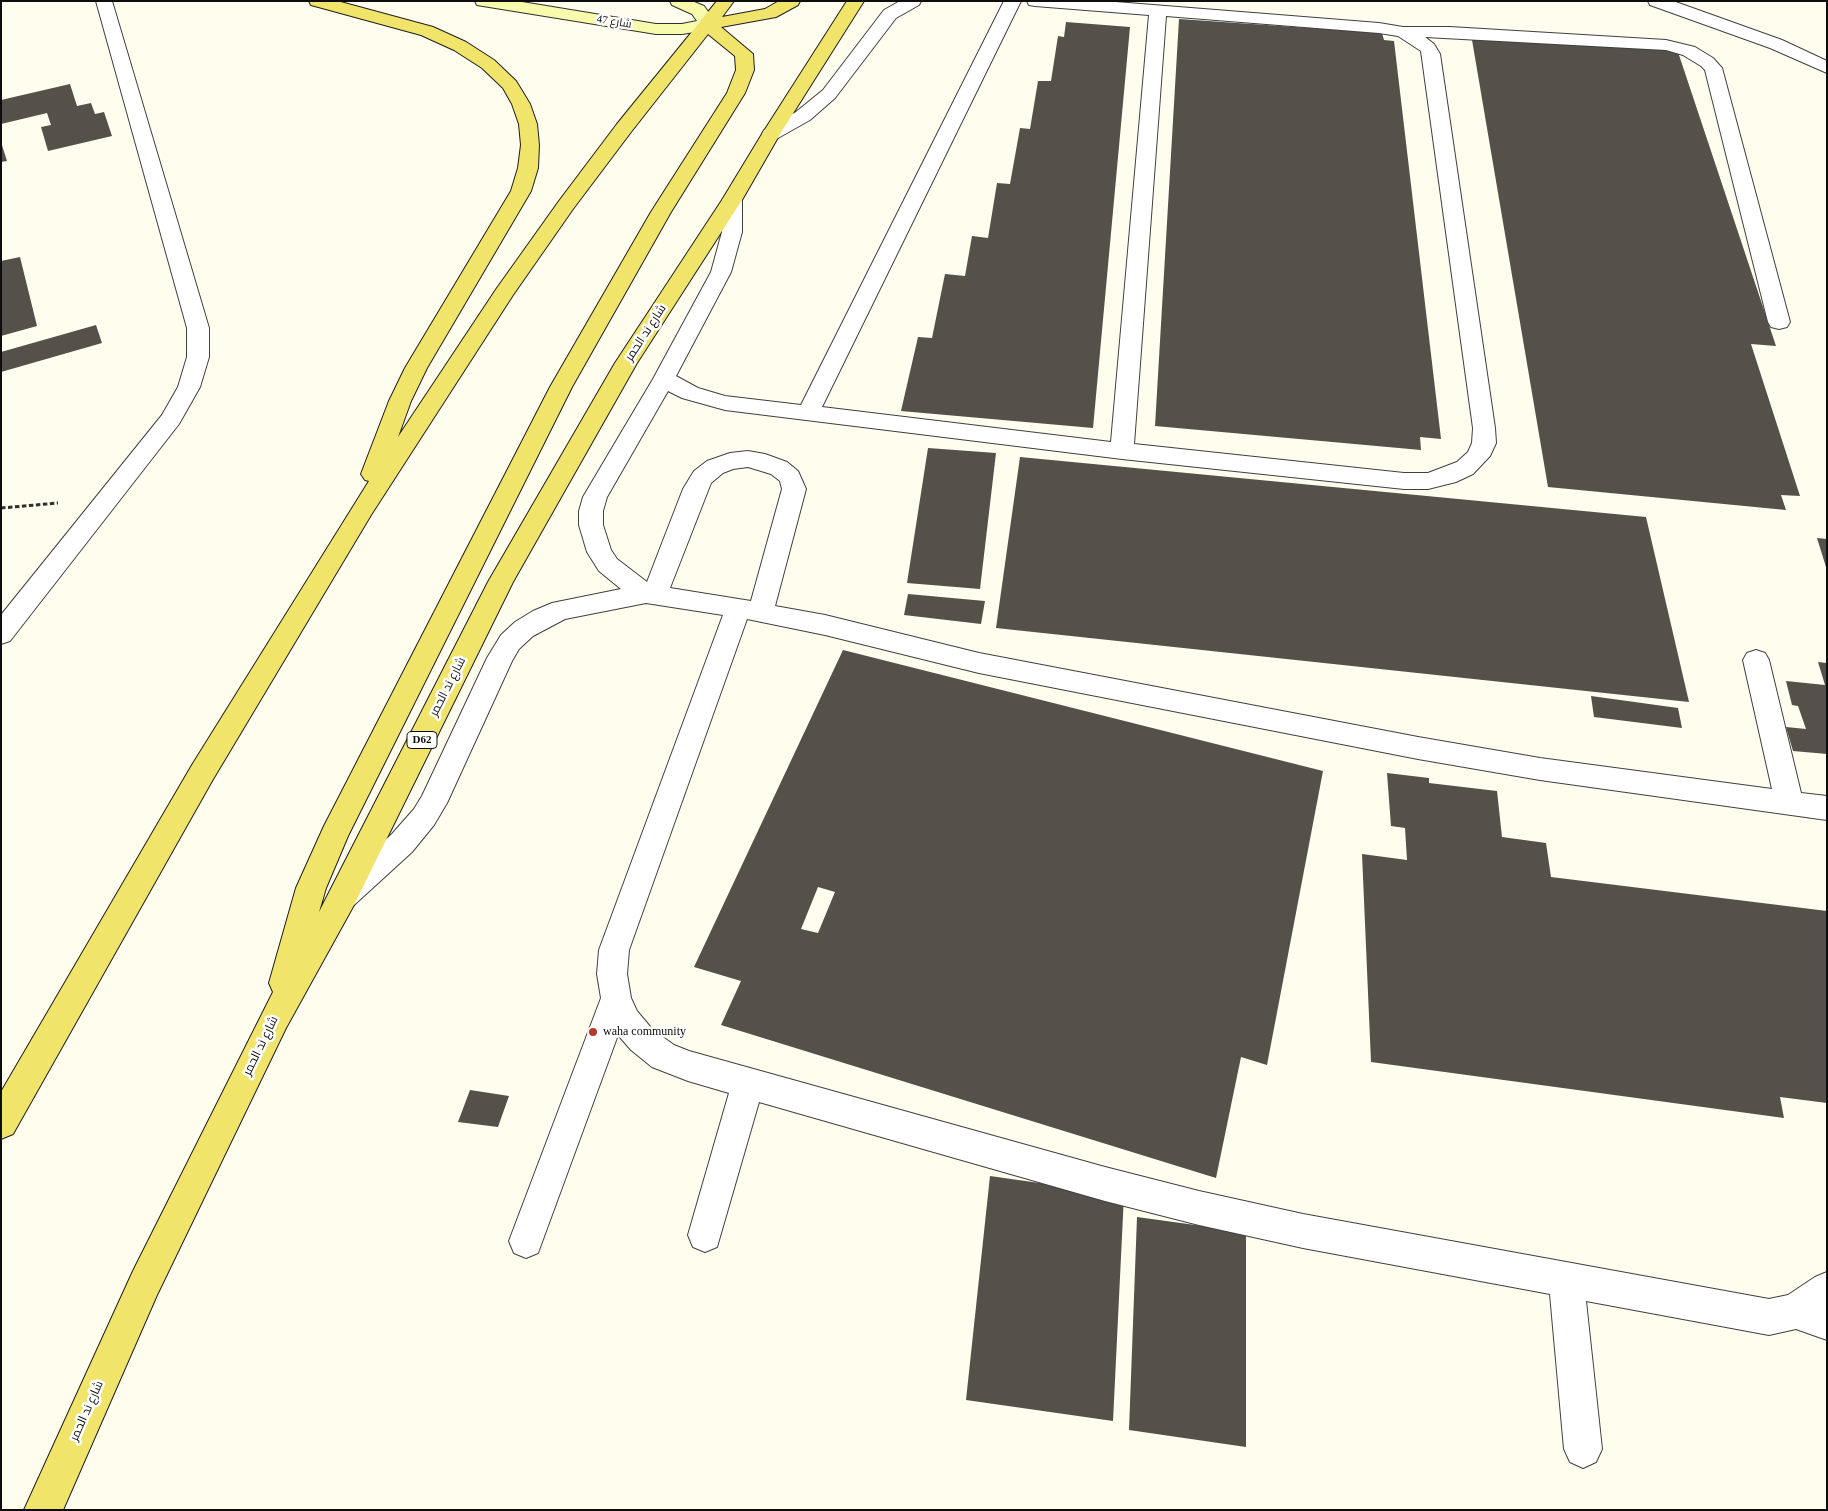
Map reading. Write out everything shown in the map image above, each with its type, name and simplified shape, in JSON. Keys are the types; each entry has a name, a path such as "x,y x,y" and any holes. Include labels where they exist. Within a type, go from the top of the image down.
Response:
{"main road":[{"path":"317,1 427,31 460,46 488,64 510,85 521,104 528,124 530,145 528,168 521,191 420,360 400,401 363,509"},
{"path":"1,1123 202,774 363,509 504,293 566,205 624,128 726,1"},
{"path":"707,25 770,13 792,1"},
{"name":"شارع ند الحمر","path":"43,1510 144,1283 275,1018 344,896 501,582 626,363 732,200 771,134 856,1"},
{"path":"275,1018 311,888 334,835 561,387 661,212 736,93 745,70 744,54 707,25"}],"street":[{"path":"1,634 171,418 189,387 198,356 198,328 104,1"},
{"name":"شارع 47","path":"483,1 656,29 682,29 707,25"},
{"path":"678,1 698,10 704,17 707,25"},
{"path":"771,134 803,116 829,94 890,14 913,1"},
{"path":"808,413 1012,1"},
{"path":"1035,1 1379,28 1403,32 1450,32 1666,45 1689,51 1713,68 1779,322"},
{"path":"1656,1 1776,44 1827,68"},
{"path":"1122,450 1158,12"},
{"path":"664,379 690,393 712,401 808,413 1404,481 1428,481 1448,476 1465,468 1478,456 1484,442 1484,428 1430,54 1421,42 1403,32"},
{"path":"650,595 620,576 608,565 599,552 591,525 591,511 595,497 664,379 721,272 732,232 732,200"},
{"path":"650,595 695,489 702,477 715,467 748,459 765,462 779,468 790,477 794,489 792,501 614,950 612,974 616,998 626,1021 642,1040 663,1056 688,1066 748,1084 1199,1208 1303,1231 1769,1317 1812,1316 1827,1289"},
{"path":"344,896 402,843 424,817 433,803 500,658 510,642 524,628 561,610 650,595 749,610 825,625 979,663 1418,748 1549,770 1827,808"},
{"path":"1756,660 1789,803"},
{"path":"526,1241 616,998"},
{"path":"705,1235 748,1084"},
{"path":"1566,1280 1583,1450"}],"building":[{"path":"1179,19 1382,33 1384,40 1394,41 1441,439 1420,437 1421,450 1155,426"},
{"path":"1066,22 1130,27 1093,428 901,411 918,337 932,338 945,274 965,276 972,236 988,238 997,183 1010,184 1020,128 1030,129 1038,81 1051,81 1058,36 1064,37"},
{"path":"1471,34 1677,49 1776,346 1751,344 1800,496 1781,495 1786,510 1548,487"},
{"path":"70,84 77,106 91,103 95,114 104,112 112,136 48,151 41,127 51,125 47,113 1,124 1,100"},
{"path":"1,142 7,161 1,162"},
{"path":"20,257 37,326 1,336 1,261"},
{"path":"96,325 102,343 1,372 1,352"},
{"path":"928,448 996,453 980,589 907,583"},
{"path":"1020,457 1646,517 1689,702 996,628"},
{"path":"1817,538 1827,539 1827,567 1826,567"},
{"path":"908,594 985,601 981,624 904,615"},
{"path":"843,650 1323,771 1267,1065 1241,1057 1216,1178 721,1025 741,981 694,967","holes":["818,887 835,892 818,933 801,929"]},
{"path":"1818,662 1827,663 1827,754 1793,751 1786,727 1806,729 1798,706 1792,705 1786,681 1825,685"},
{"path":"1591,696 1678,708 1682,728 1594,717"},
{"path":"1387,773 1429,778 1429,783 1497,791 1502,837 1546,843 1551,877 1827,911 1827,1103 1780,1097 1784,1118 1371,1062 1362,854 1407,860 1405,828 1391,826"},
{"path":"470,1090 509,1096 498,1127 458,1122"},
{"path":"990,1176 1124,1195 1113,1421 966,1400"},
{"path":"1137,1217 1246,1232 1246,1447 1129,1430"}],"place":[{"name":"waha community","path":"593,1032"}]}
